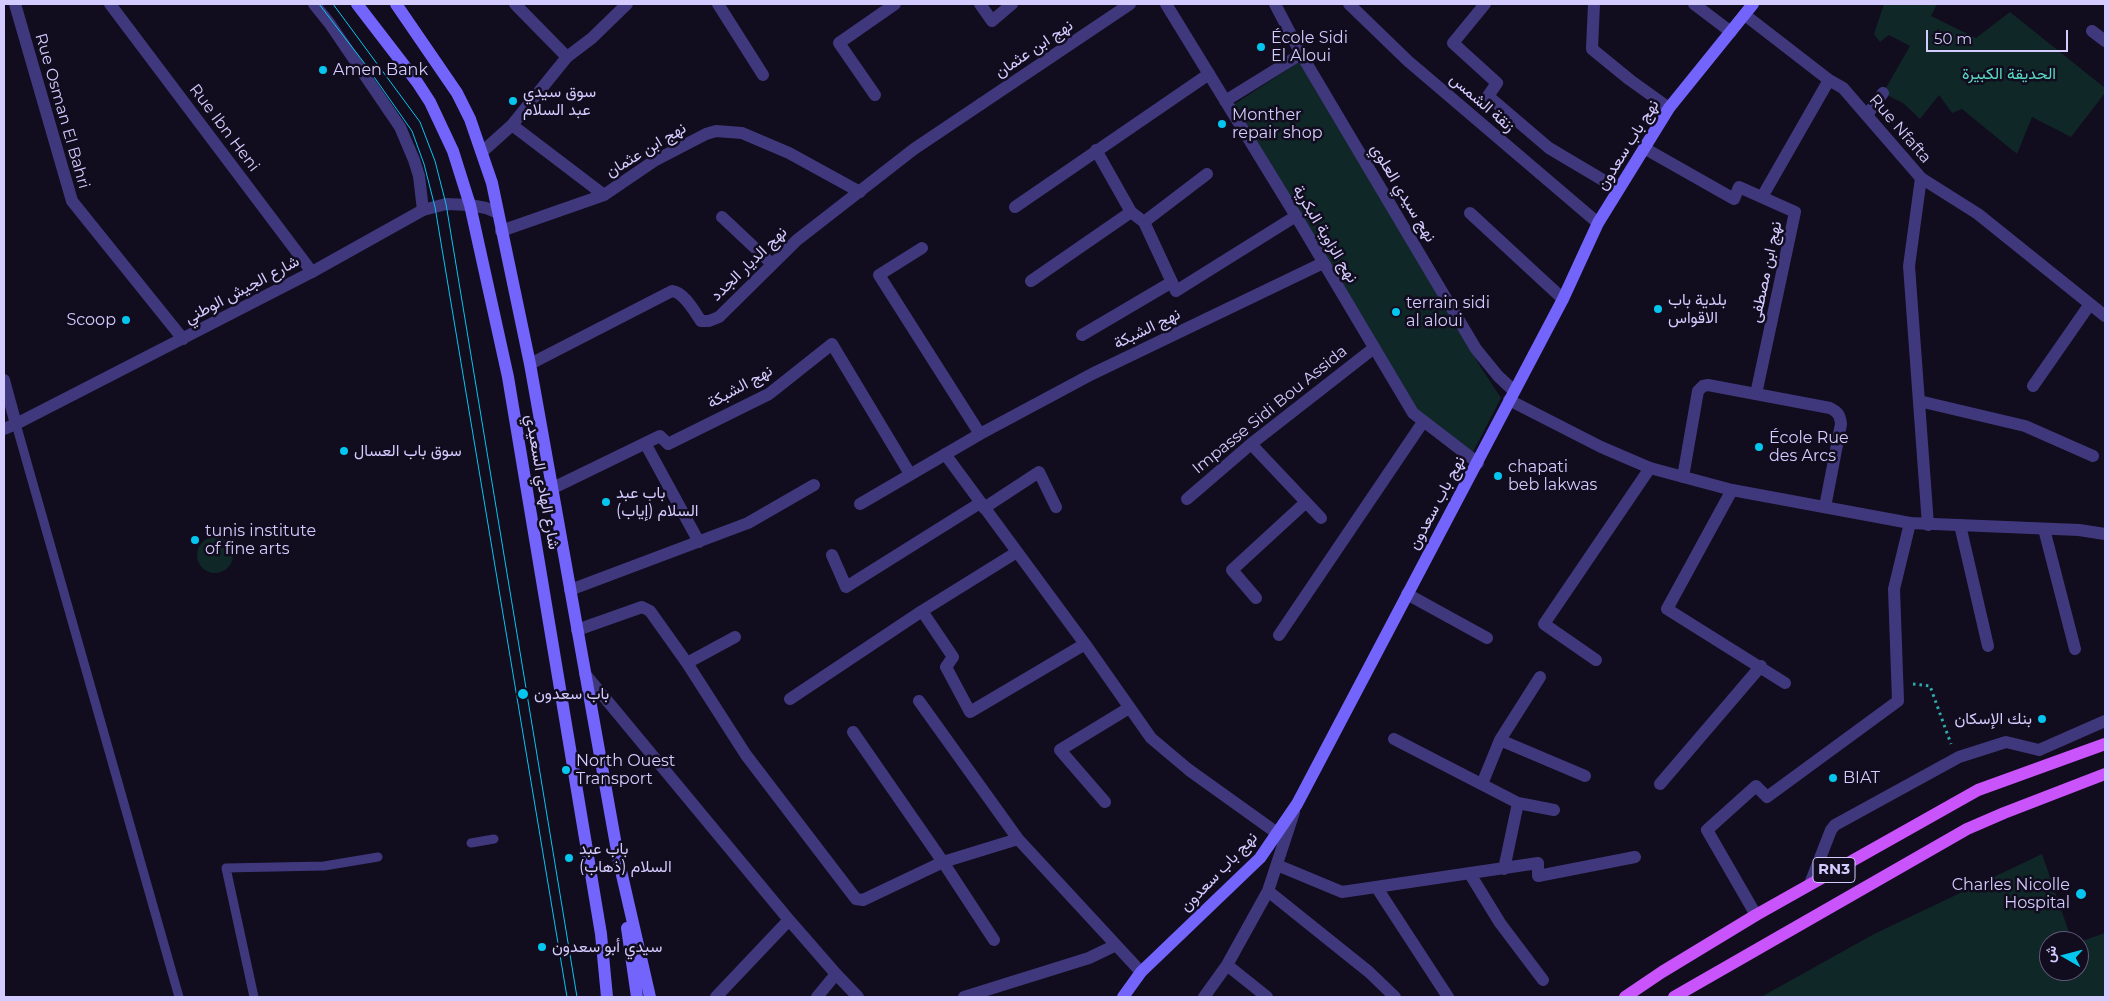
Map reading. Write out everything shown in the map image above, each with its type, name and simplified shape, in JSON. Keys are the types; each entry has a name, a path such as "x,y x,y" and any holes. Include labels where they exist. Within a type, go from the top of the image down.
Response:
{"main road":[{"name":"شارع الهادي السعيدي","path":"357,4 417,82 430,102 450,142 470,205 508,377 602,934 607,997"},
{"name":"شارع الهادي السعيدي","path":"396,4 457,93 482,152 498,213 530,364 619,862 650,997"},
{"name":"نهج باب سعدون","path":"1123,997 1141,972 1260,858 1297,804 1564,299 1598,223 1669,108 1753,4"},
{"path":"2053,762 2105,740"},
{"name":"RN3","path":"1625,997 1662,972 1756,915 1978,790 2105,744"},
{"name":"RN3","path":"1675,996 1967,829 2105,774"},
{"path":"2062,790 2105,778"},
{"path":"619,862 637,997"},
{"path":"602,934 616,997"},
{"path":"1629,997 1662,972"}],"street":[{"name":"Rue Osman El Bahri","path":"15,4 72,201 183,339"},
{"name":"Rue Ibn Heni","path":"110,4 312,272"},
{"path":"314,4 336,32 400,127 419,176 423,210"},
{"path":"515,4 567,57"},
{"path":"482,152 512,125 567,57 592,38 627,4"},
{"path":"718,4 763,75"},
{"path":"875,95 839,43 895,4"},
{"path":"980,4 992,21 1012,4"},
{"name":"نهج ابن عثمان","path":"981,104 1130,4"},
{"name":"نهج الزاوية البكرية","path":"1166,4 1296,216 1413,413 1478,463"},
{"name":"نهج سيدي العلوي","path":"1275,4 1301,54 1476,349 1512,396 1601,447 1650,468 1732,490 1910,523 2079,530 2105,534"},
{"name":"زنقة الشمس","path":"1348,4 1408,60 1598,223"},
{"path":"1485,4 1453,43 1497,83 1488,96 1549,148 1618,189"},
{"path":"1594,4 1592,49 1669,108"},
{"path":"1694,4 1731,32"},
{"name":"Rue Nfafta","path":"1745,15 1829,80 1843,88 1921,178 1978,214 2105,316"},
{"path":"2092,30 2105,41"},
{"path":"1225,102 1301,54"},
{"path":"1015,207 1209,74"},
{"path":"1762,197 1829,80"},
{"path":"1867,115 1883,93"},
{"name":"نهج الديار الجدد","path":"530,364 672,291 682,296 700,320 709,322 719,317 797,240 914,149 981,104"},
{"path":"512,125 604,195"},
{"name":"نهج ابن عثمان","path":"502,231 604,195 663,156 706,134 728,131 742,133 789,153 860,192"},
{"name":"نهج ابن مصطفى","path":"1644,148 1734,198 1739,187 1796,212 1756,394"},
{"path":"1096,150 1131,212 1144,222 1176,291 1296,216"},
{"path":"1144,222 1207,174"},
{"path":"1921,178 1909,266 1928,525"},
{"name":"شارع الجيش الوطني","path":"4,429 312,272 423,210 446,204 470,205 498,213"},
{"path":"1031,281 1131,212"},
{"path":"1470,213 1564,299"},
{"path":"722,217 772,264"},
{"path":"922,248 879,274 980,434"},
{"name":"نهج الشبكة","path":"860,504 944,454 1092,374 1323,263"},
{"path":"1082,335 1172,282"},
{"path":"2033,386 2090,304"},
{"name":"نهج الشبكة","path":"551,489 660,436 668,444 769,394 832,344 910,474"},
{"name":"Impasse Sidi Bou Assida","path":"1187,498 1250,444 1374,348"},
{"path":"4,380 16,424"},
{"path":"1683,477 1698,391 1703,386 1708,385 1830,408 1837,411 1841,424 1825,507"},
{"path":"1919,401 2025,426 2092,456"},
{"path":"1279,635 1423,422"},
{"path":"645,443 699,542"},
{"path":"1250,444 1321,518"},
{"path":"944,454 1085,644 1151,738 1189,770 1277,832"},
{"path":"1596,660 1544,624 1650,468"},
{"path":"832,555 846,587 1038,472 1056,507"},
{"path":"570,590 748,523 814,485"},
{"path":"1732,490 1667,609 1761,666 1785,683"},
{"path":"1256,598 1232,570 1305,503"},
{"path":"1756,915 1707,830 1756,786 1767,797 1898,701 1894,589 1910,523"},
{"path":"1960,525 1988,646"},
{"path":"2044,529 2075,649"},
{"path":"790,699 922,611 1017,552"},
{"path":"1407,594 1487,638"},
{"path":"577,630 642,607 650,611 687,663 746,755 856,899 863,900 943,862 1018,839"},
{"path":"922,611 953,658 946,667 970,712 1085,644"},
{"path":"687,663 735,637"},
{"path":"1660,784 1761,666"},
{"path":"585,674 789,920 858,997"},
{"path":"1482,784 1500,740 1540,677"},
{"path":"919,701 1018,839 1141,972"},
{"path":"1105,802 1060,750 1129,708"},
{"path":"1810,884 1831,830 1835,825 1959,757 2006,742 2039,750 2105,721"},
{"path":"853,732 943,862 994,940"},
{"path":"1394,739 1518,803 1554,810"},
{"path":"1500,740 1584,776"},
{"path":"1504,869 1518,803"},
{"path":"1204,997 1227,965 1268,892 1297,804"},
{"path":"1277,865 1342,892 1538,863 1538,876 1635,857"},
{"path":"1470,874 1500,923 1544,980"},
{"path":"1377,888 1448,997"},
{"path":"1268,892 1369,972 1395,997"},
{"path":"716,997 789,920"},
{"path":"964,997 1089,958 1116,945"},
{"path":"1227,965 1267,997"},
{"path":"817,997 836,974"}],"lane":[{"path":"16,424 179,997"},
{"path":"470,843 494,838"},
{"path":"254,997 226,868 324,866 378,857"}],"path":[{"path":"1897,682 1930,686 1947,739 1959,757"}],"green space":[{"name":"الحديقة الكبيرة","path":"1884,4 1937,4 1931,16 1976,38 2010,12 2105,88 2105,93 2071,137 2032,117 2017,154 1962,109 1952,113 1939,95 1920,119 1903,103 1883,93 1910,46 1889,35 1880,42 1874,34"},
{"path":"1302,60 1480,366 1501,398 1471,456 1419,413 1233,105"},
{"path":"215,537 222,538 228,542 232,548 232,562 228,568 222,572 215,573 208,572 202,568 198,562 197,555 198,548 202,542 208,538"},
{"path":"2042,854 2069,931 2039,931 2039,981 2089,981 2089,939 2105,933 2105,997 1761,997 1874,934"}],"tram line":[{"path":"319,4 365,64 412,131 424,164 435,207 567,997"},
{"path":"333,4 420,122 435,161 446,204 577,997"}],"place":[{"name":"École Sidi El Aloui","path":"1261,47"},
{"name":"Amen Bank","path":"323,70"},
{"name":"سوق سيدي عبد السلام","path":"513,101"},
{"name":"Monther repair shop","path":"1222,124"},
{"name":"بلدية باب الاقواس","path":"1658,309"},
{"name":"terrain sidi al aloui","path":"1396,312"},
{"name":"Scoop","path":"126,320"},
{"name":"École Rue des Arcs","path":"1759,447"},
{"name":"سوق باب العسال","path":"344,451"},
{"name":"chapati beb lakwas","path":"1498,476"},
{"name":"باب عبد السلام (إياب)","path":"606,502"},
{"name":"tunis institute of fine arts","path":"195,540"},
{"name":"باب سعدون","path":"523,694"},
{"name":"بنك الإسكان","path":"2042,719"},
{"name":"North Ouest Transport","path":"566,770"},
{"name":"BIAT","path":"1833,778"},
{"name":"باب عبد السلام (ذهاب)","path":"569,858"},
{"name":"Charles Nicolle Hospital","path":"2081,894"},
{"name":"سيدي أبو سعدون","path":"542,947"}]}
